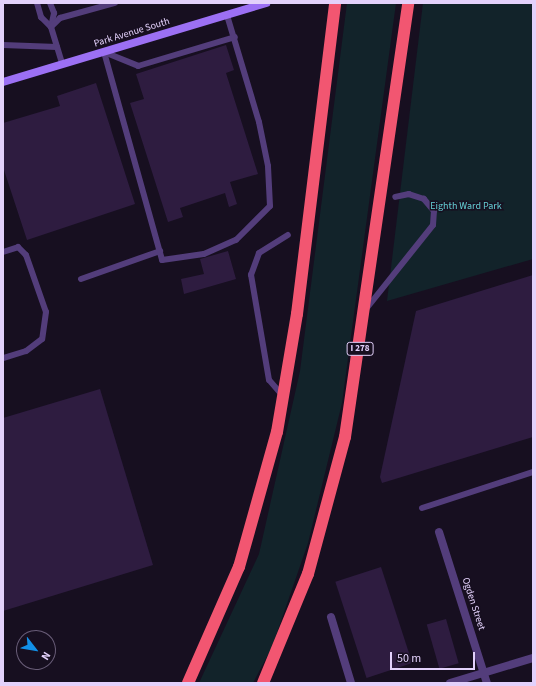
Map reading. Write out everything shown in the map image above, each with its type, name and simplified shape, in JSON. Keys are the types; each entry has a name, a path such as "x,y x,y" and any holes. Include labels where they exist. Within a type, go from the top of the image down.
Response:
{"highway":[{"path":"188,681 245,548 268,472 284,397 335,3"},
{"name":"I 278","path":"264,683 308,574 331,497 353,398 408,3"}],"street":[{"name":"Park Avenue South","path":"3,82 266,3"},
{"name":"Ogden Street","path":"439,532 488,683"},
{"path":"331,617 351,683"},
{"path":"450,683 533,658"}],"lane":[{"path":"37,3 41,17 51,27"},
{"path":"50,3 54,12 51,27 62,64"},
{"path":"51,27 60,18 116,3"},
{"path":"104,52 162,260 204,254 236,240 270,206 268,166 235,37 227,15"},
{"path":"104,52 138,66 235,37"},
{"path":"3,45 57,47"},
{"path":"365,311 433,225 434,211 424,199 409,194 395,197"},
{"path":"284,397 268,380 251,275 253,263 263,249 288,235"},
{"path":"3,252 18,247 26,255 45,319 42,339 26,351 3,358"},
{"path":"81,278 160,251"},
{"path":"422,508 533,472"}],"green space":[{"path":"347,3 396,3 342,403 308,543 272,647 253,683 199,683 259,554 300,371"},
{"name":"Eighth Ward Park","path":"423,3 533,3 533,259 387,301"}],"building":[{"path":"226,45 234,70 226,73 258,174 230,182 237,204 229,207 225,193 180,208 183,217 168,222 130,103 144,99 136,74"},
{"path":"96,83 135,204 27,240 3,167 3,123 60,106 57,96"},
{"path":"228,251 236,279 184,294 181,279 204,274 200,259"},
{"path":"533,275 533,437 382,483 380,477 416,311"},
{"path":"100,389 153,565 3,611 3,418"},
{"path":"381,567 412,663 367,678 335,582"},
{"path":"446,619 459,663 439,669 427,625"}]}
